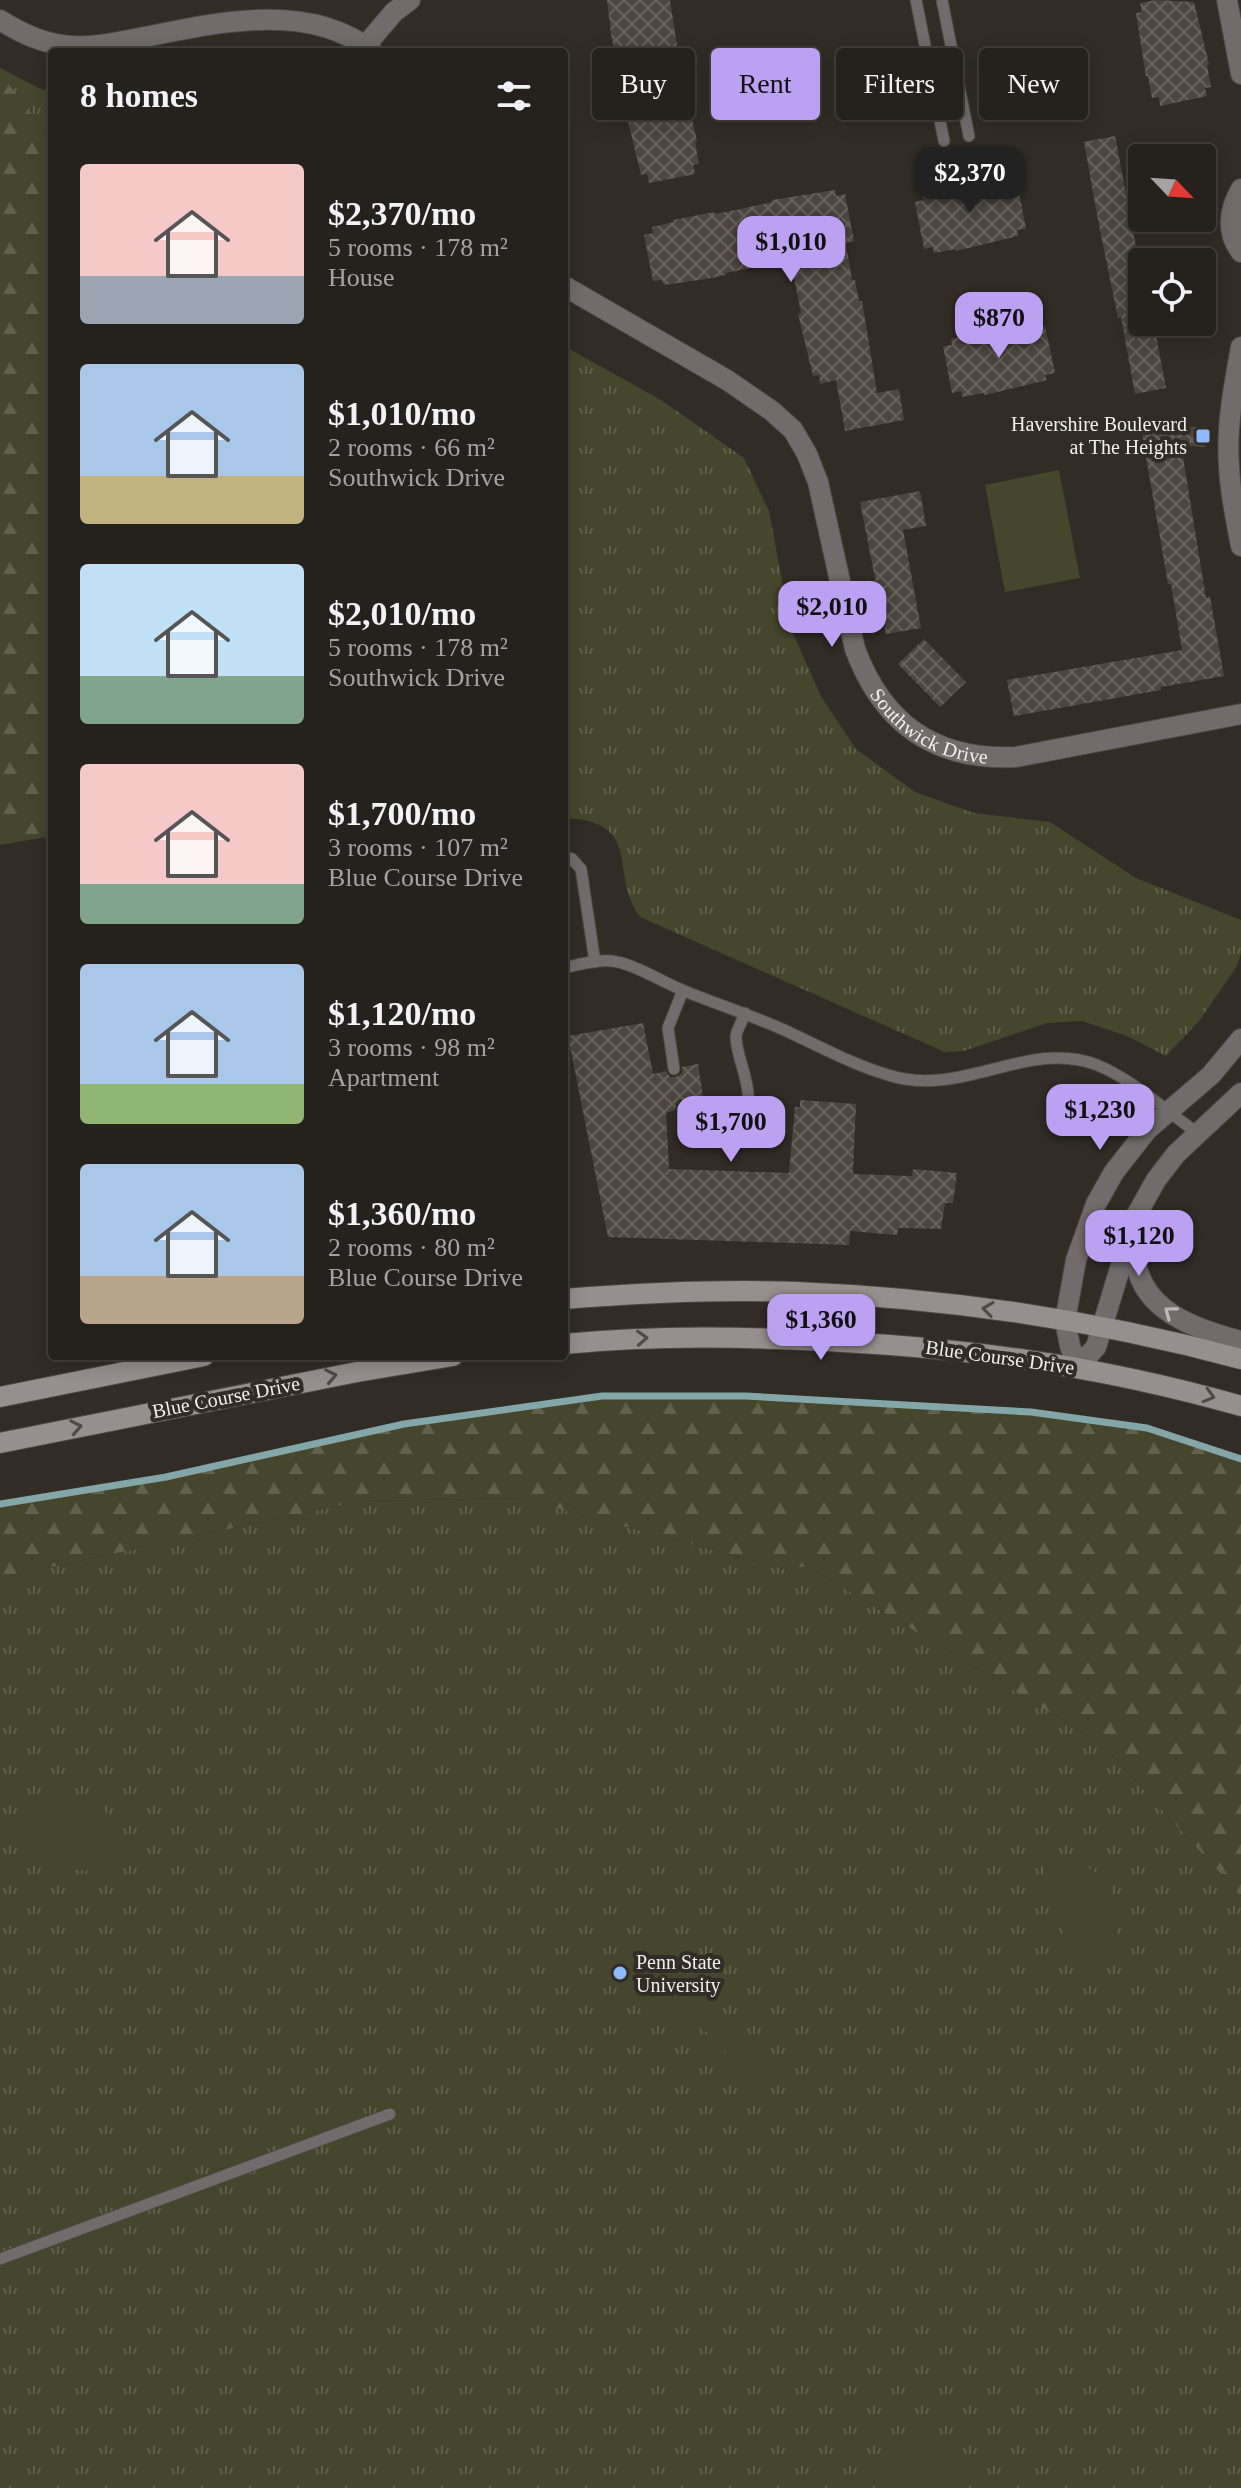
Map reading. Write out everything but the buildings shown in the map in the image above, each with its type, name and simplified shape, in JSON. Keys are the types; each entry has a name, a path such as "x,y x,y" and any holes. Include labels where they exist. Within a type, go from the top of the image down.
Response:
{"main road":[{"path":"568,1299 717,1291 875,1296 1065,1321 1241,1359"},
{"name":"Blue Course Drive","path":"568,1344 669,1337 871,1342 949,1348 1078,1367 1188,1390 1241,1406"},
{"path":"0,1397 184,1360"},
{"name":"Blue Course Drive","path":"0,1443 342,1374 428,1360"}],"street":[{"path":"371,48 394,12 410,0"},
{"path":"1227,0 1241,74"},
{"path":"0,20 38,40 88,47 234,20 286,16 329,26 349,34 369,48"},
{"path":"1241,189 1233,203 1230,218 1231,233 1241,252"},
{"name":"Southwick Drive","path":"568,288 727,380 772,411 793,430 816,474 855,649 865,676 882,702 907,727 932,743 960,754 991,759 1016,757 1241,714"},
{"path":"1241,347 1229,426 1228,463 1241,546"},
{"path":"1241,1039 1211,1075 1147,1130 1114,1172 1096,1204 1076,1260 1065,1321 1078,1367 1096,1347 1136,1216 1156,1180 1176,1154 1241,1093"},
{"path":"1136,1216 1134,1243 1138,1269 1148,1291 1168,1313 1191,1326 1241,1341"}],"lane":[{"path":"916,0 944,141"},
{"path":"942,0 969,136"},
{"path":"568,858 581,869 595,962"},
{"path":"568,967 618,962 889,1076 922,1082 950,1081 1035,1059 1075,1059 1119,1077 1198,1133"},
{"path":"674,1069 668,1028 683,990"},
{"path":"683,1108 691,1124 702,1130 721,1129 738,1121 747,1108 748,1092 736,1036 745,1013"},
{"path":"0,2259 390,2114"}],"green space":[{"path":"0,68 48,91 48,135 0,73"},
{"path":"0,73 48,135 48,837 0,845"},
{"path":"568,348 661,400 744,458 769,511 791,629 822,698 856,749 915,792 974,813 1050,822 1136,878 1241,920 1241,953 1237,966 1200,1020 1166,1056 1127,1036 1082,1021 1047,1023 964,1051 945,1052 640,917 631,900 615,839 606,829 589,821 568,818"},
{"path":"1059,470 1080,578 1005,592 985,485"},
{"path":"602,1396 746,1396 1031,1412 1147,1428 1241,1459 1241,1896 1102,1744 807,1566 788,1570 518,1498 360,1501 0,1578 0,1504 166,1477 404,1424"},
{"name":"Penn State University","path":"518,1498 788,1570 807,1566 1102,1744 1241,1896 1241,2488 0,2488 0,1578 360,1501"},
{"path":"86,1803 101,1808 111,1820 115,1842 108,1861 91,1870 83,1870 48,1865 33,1857 28,1850 25,1834 30,1818 48,1807"},
{"path":"1057,1860 1082,1864 1092,1870 1114,1897 1118,1922 1115,1942 1111,1952 1096,1962 1081,1960 1070,1948 1048,1894 1046,1868"},
{"path":"654,1941 674,1951 689,1965 698,1984 701,2007 709,2016 727,2028 746,2032 759,2041 766,2062 763,2079 756,2081 740,2071 716,2040 704,2031 652,2015 637,2006 626,1994 620,1978 622,1963 639,1942"},
{"path":"922,2437 940,2444 950,2455 952,2488 875,2488 874,2465 883,2450 900,2441"}],"waterway":[{"path":"0,1504 166,1477 404,1424 602,1396 746,1396 1031,1412 1147,1428 1241,1459"}],"place":[{"name":"Havershire Boulevard at The Heights","path":"1203,436"},
{"name":"Penn State University","path":"620,1973"}]}
